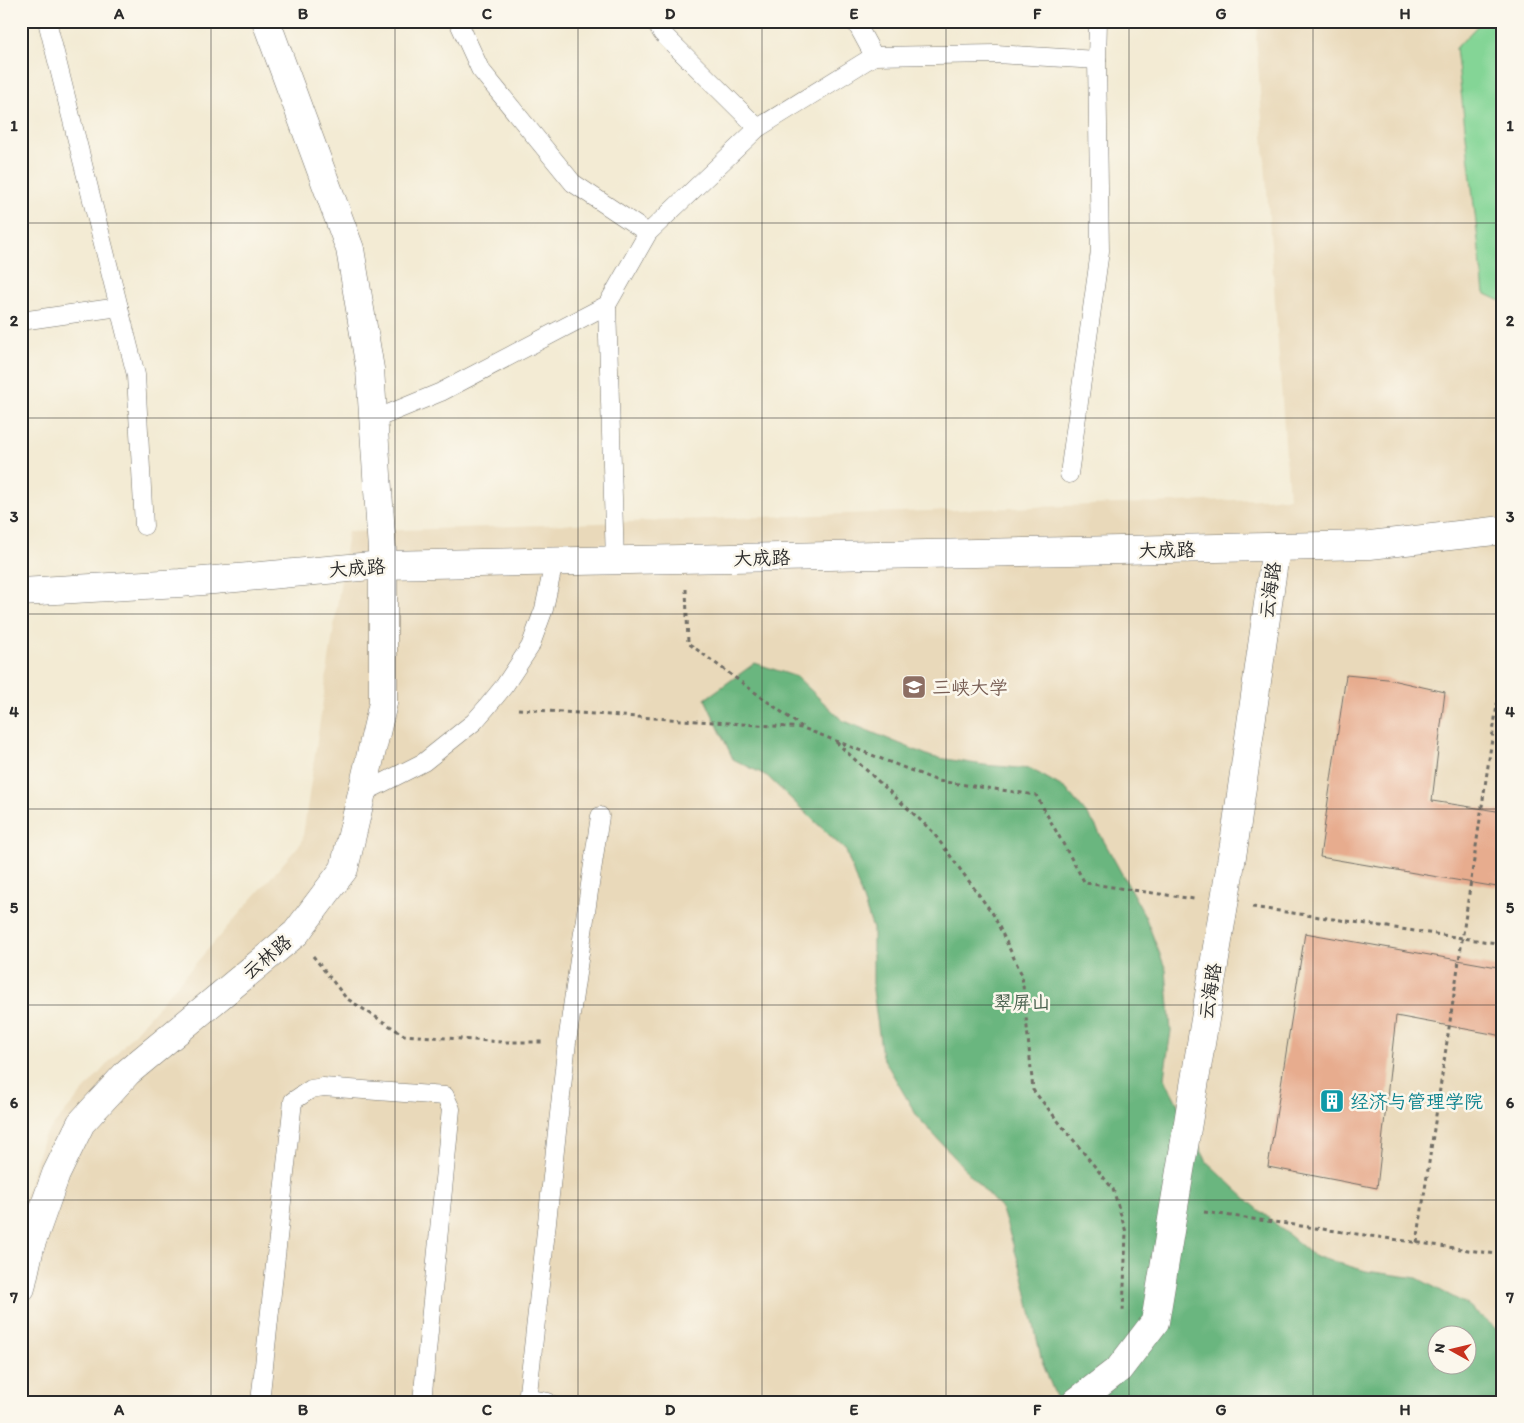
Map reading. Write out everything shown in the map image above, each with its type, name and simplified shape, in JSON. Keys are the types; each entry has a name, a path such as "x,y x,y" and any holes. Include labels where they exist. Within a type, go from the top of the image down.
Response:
{"street":[{"name":"云林路","path":"21,1288 30,1247 56,1174 81,1123 128,1072 296,933 344,869 383,703 383,565 370,369 350,249 266,21"},
{"name":"大成路","path":"21,592 180,583 383,565 1370,545 1503,530"},
{"name":"云海路","path":"1076,1402 1119,1369 1155,1322 1234,844 1276,547"}],"lane":[{"path":"47,21 136,375 144,526"},
{"path":"458,21 480,69 573,183 648,233"},
{"path":"655,21 662,33 758,128"},
{"path":"855,21 874,56"},
{"path":"1069,474 1100,251 1098,21"},
{"path":"615,560 607,305 648,233 758,128 874,56 996,54 1097,60"},
{"path":"373,420 441,392 607,305"},
{"path":"21,321 119,307"},
{"path":"361,794 424,762 474,722 487,707 505,685 530,647 544,608 554,562"},
{"path":"548,1402 527,1400 567,1042 600,816"},
{"path":"260,1402 293,1102 311,1089 323,1087 445,1096 451,1109 422,1402"}],"path":[{"path":"686,586 688,643 803,728 938,781 1036,794 1085,883 1503,944"},
{"path":"1417,1243 1503,666"},
{"path":"487,707 803,728"},
{"path":"834,740 932,831 993,914 1022,975 1033,1090 1114,1189 1126,1232 1122,1322"},
{"path":"296,933 346,998 404,1035 502,1042 567,1042"},
{"path":"1174,1207 1503,1256"}],"shaded area":[{"name":"三峡大学","path":"1260,21 1503,21 1503,1402 21,1402 21,1211 44,1136 302,842 348,532 1289,498 1256,36"}],"green space":[{"path":"1482,21 1503,21 1503,302 1484,293 1456,48"},
{"name":"翠屏山","path":"755,663 797,677 842,720 932,757 984,765 1031,769 1066,789 1094,823 1145,916 1166,970 1171,1031 1164,1077 1207,1162 1252,1204 1314,1256 1366,1271 1417,1278 1468,1305 1503,1335 1503,1402 1058,1402 1042,1362 1023,1276 1002,1210 917,1116 882,1056 873,990 873,929 846,851 767,776 733,759 705,699"}],"building":[{"path":"1346,675 1387,679 1445,692 1432,801 1503,812 1503,888 1320,857"},
{"name":"经济与管理学院","path":"1305,933 1503,968 1503,1036 1396,1016 1377,1188 1268,1167"}],"place":[{"name":"三峡大学","path":"914,687"},
{"name":"经济与管理学院","path":"1332,1101"}]}
